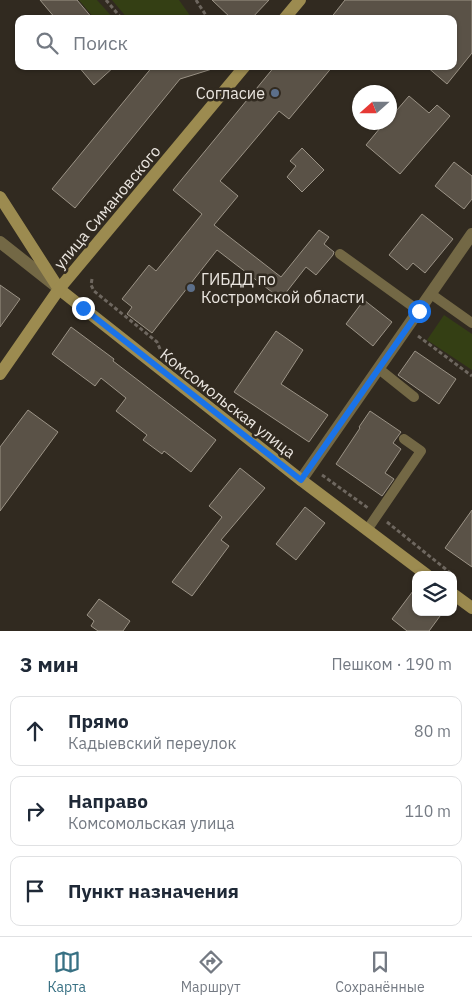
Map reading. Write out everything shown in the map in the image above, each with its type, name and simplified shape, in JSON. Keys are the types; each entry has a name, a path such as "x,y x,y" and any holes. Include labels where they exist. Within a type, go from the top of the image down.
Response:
{"street":[{"path":"287,15 300,0"},
{"name":"улица Симановского","path":"0,374 59,289 242,70"},
{"name":"Комсомольская улица","path":"0,197 59,289"},
{"path":"301,480 472,234"},
{"name":"Комсомольская улица","path":"0,242 301,480 422,571"},
{"path":"457,597 472,608"}],"lane":[{"path":"340,254 419,311"},
{"path":"432,294 472,323"},
{"path":"379,369 414,398"},
{"path":"368,530 421,451 404,439"}],"path":[{"path":"106,0 119,15"},
{"path":"196,0 206,15"},
{"path":"92,279 91,285 94,291 157,342 161,351"},
{"path":"408,328 472,376"},
{"path":"309,466 379,515 448,571"}],"green space":[{"path":"79,0 97,0 110,15 92,15"},
{"path":"112,0 179,0 190,15 125,15"},
{"path":"444,315 472,334 472,370 427,340"}],"building":[{"path":"40,0 77,0 90,15 53,15"},
{"path":"212,0 269,0 255,15 228,15"},
{"path":"345,0 472,0 472,53 447,84 431,70 457,70 457,15 333,15"},
{"path":"81,70 111,70 94,85"},
{"path":"150,70 209,70 180,79 75,208 52,189"},
{"path":"272,70 330,70 289,119 279,111 220,181 238,196 214,225 281,277 319,230 329,237 324,244 334,252 316,275 306,267 281,299 217,250 152,333 127,314 132,307 122,299 149,265 156,271 202,214 173,190"},
{"path":"409,96 429,113 437,105 450,116 400,174 366,145 378,130 397,130 397,110"},
{"path":"302,148 324,170 302,192 287,177 296,166 290,161"},
{"path":"454,162 472,176 472,199 464,209 435,186"},
{"path":"422,214 453,239 425,273 413,263 407,270 389,255"},
{"path":"0,285 20,299 0,327"},
{"path":"364,300 392,322 373,346 346,324"},
{"path":"71,327 216,440 191,472 164,451 162,454 143,440 147,435 116,411 126,398 101,378 95,386 52,354"},
{"path":"276,331 303,350 281,384 328,415 309,442 234,392"},
{"path":"415,351 456,379 439,404 398,375"},
{"path":"28,410 58,432 0,511 0,447"},
{"path":"370,411 401,432 393,443 401,449 385,473 394,479 382,496 336,464"},
{"path":"240,468 265,488 221,540 229,546 192,596 172,582 222,517 209,506"},
{"path":"305,507 325,523 296,560 276,544"},
{"path":"472,510 472,567 445,548"},
{"path":"412,592 412,616 440,616 429,631 407,631 392,619"},
{"path":"99,599 130,621 123,631 98,631 91,626 94,621 87,615"}],"place":[{"name":"Согласие","path":"275,93"},
{"name":"ГИБДД по Костромской области","path":"191,288"}],"route":[{"path":"83,308 301,480 419,311"}]}
